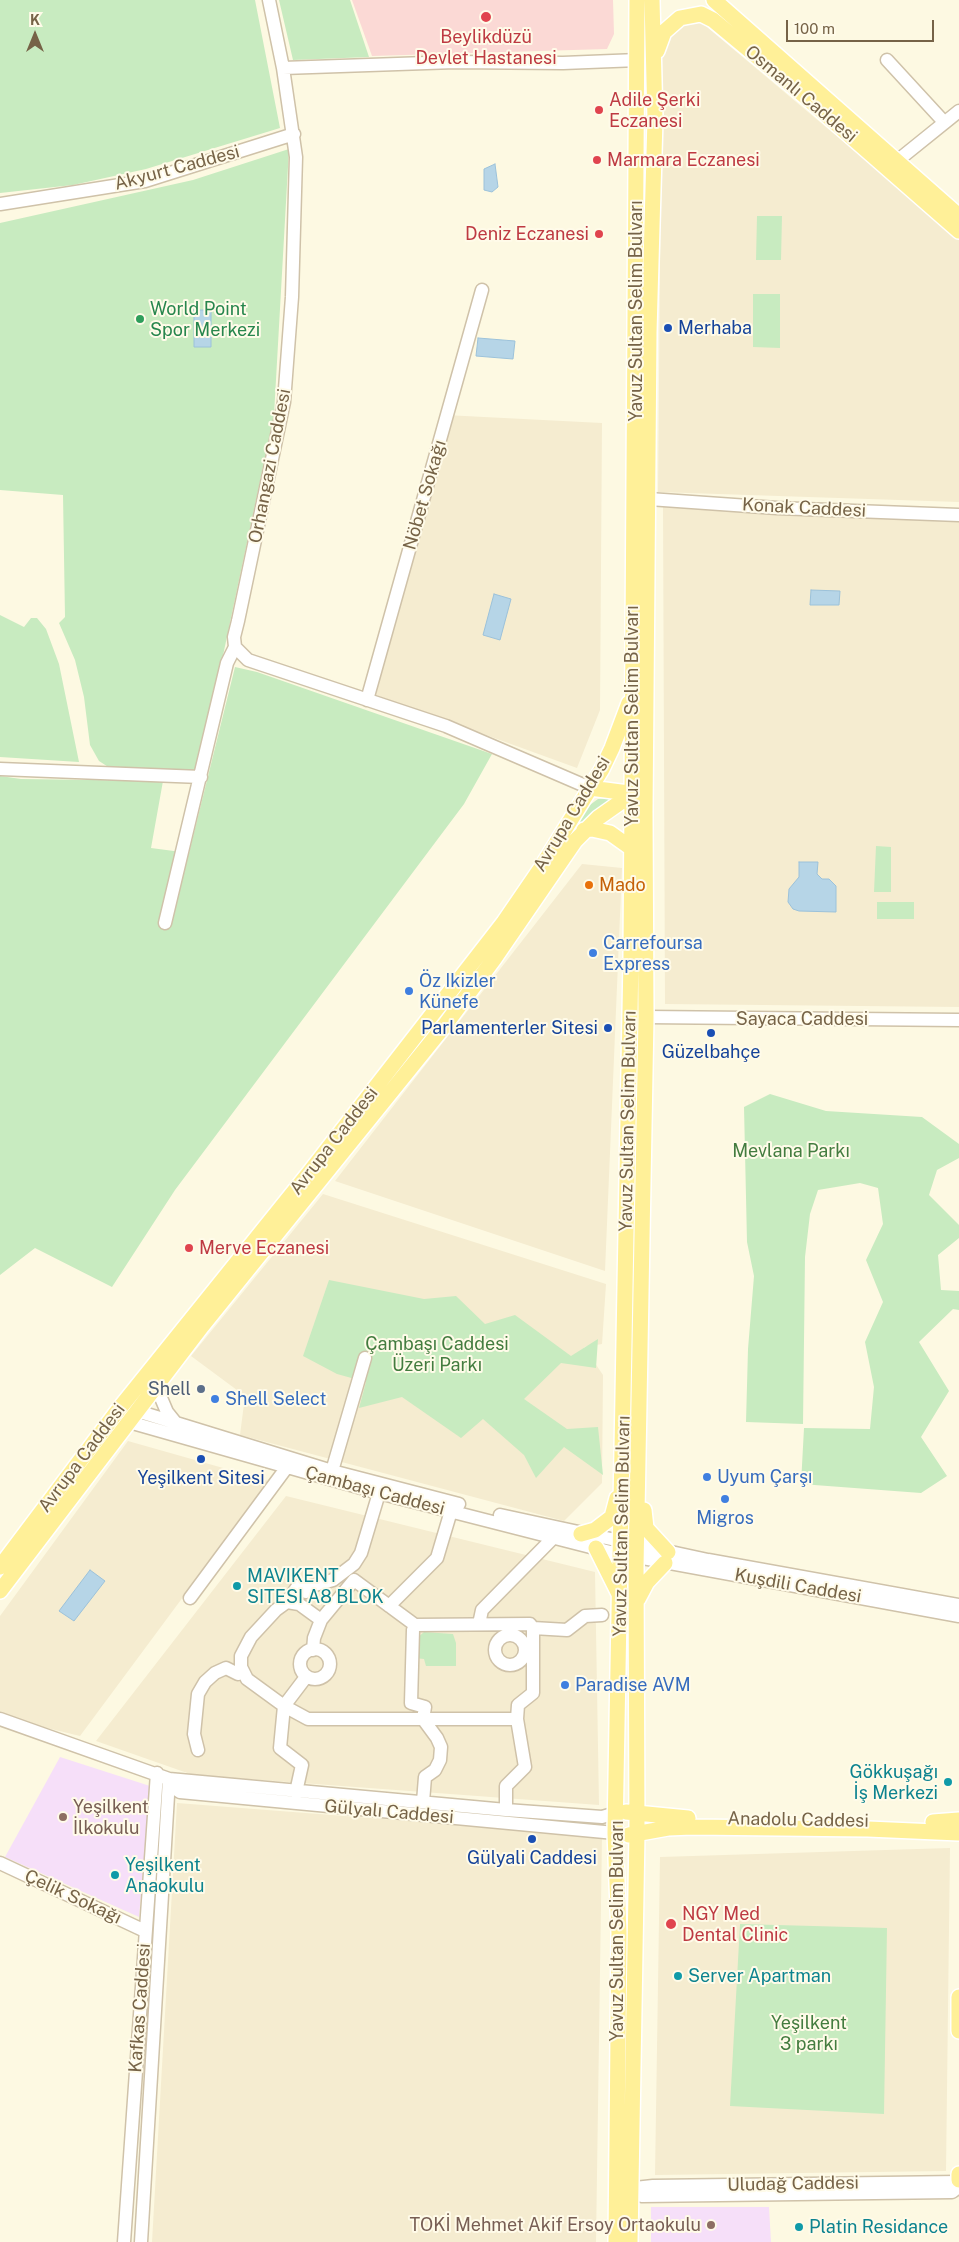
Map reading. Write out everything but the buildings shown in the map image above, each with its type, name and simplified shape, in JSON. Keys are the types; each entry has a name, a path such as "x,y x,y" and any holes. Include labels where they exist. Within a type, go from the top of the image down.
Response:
{"main road":[{"name":"Yavuz Sultan Selim Bulvarı","path":"630,1483 646,1024 638,794 632,693 637,0"},
{"name":"Yavuz Sultan Selim Bulvarı","path":"630,2242 622,2193 619,1933 615,1833 621,1598 629,1550 631,848 638,794 649,498 649,332 654,67 652,0"},
{"name":"Osmanlı Caddesi","path":"714,0 959,216"},
{"name":"Osmanlı Caddesi","path":"654,67 660,40 664,32 680,18 702,14 713,20 807,98 959,231"},
{"name":"Avrupa Caddesi","path":"0,1567 119,1409 465,975 541,868 590,788 612,748 632,693"},
{"path":"590,788 638,794"},
{"name":"Avrupa Caddesi","path":"0,1591 156,1386 444,1025 494,959 584,830 607,810 638,794"},
{"path":"584,830 592,829 610,833 631,848"},
{"path":"629,1024 631,1031 646,1024"},
{"path":"119,1409 121,1415 133,1416"},
{"path":"581,1534 596,1530 612,1517 617,1494 630,1483 643,1496 646,1528 667,1558 646,1582 637,1603"},
{"path":"596,1548 621,1598"},
{"name":"Yavuz Sultan Selim Bulvarı","path":"616,2242 622,2193 637,1833 637,1603 629,1550"},
{"name":"Anadolu Caddesi","path":"616,1814 621,1812 676,1818 948,1822 959,1820"},
{"name":"Anadolu Caddesi","path":"615,1833 631,1835 668,1828 692,1827 868,1828 959,1833"},
{"path":"959,1997 959,2031"},
{"path":"959,2174 959,2181"}],"street":[{"name":"Orhangazi Caddesi","path":"166,923 227,663 235,648 234,637 284,402 296,216 294,134 269,0"},
{"path":"283,68 455,62 554,63 638,60"},
{"path":"887,60 944,122"},
{"path":"898,161 959,111"},
{"name":"Akyurt Caddesi","path":"0,204 145,181 294,134"},
{"name":"Nöbet Sokağı","path":"367,700 482,290"},
{"name":"Konak Caddesi","path":"649,498 777,508 959,515"},
{"path":"235,648 248,660 446,726 590,788"},
{"path":"0,769 200,777"},
{"name":"Sayaca Caddesi","path":"646,1024 959,1020"},
{"path":"332,1471 365,1358"},
{"path":"156,1386 168,1412 175,1422"},
{"name":"Çambaşı Caddesi","path":"133,1416 175,1422 332,1471 581,1534 629,1550"},
{"name":"Çambaşı Caddesi","path":"133,1416 287,1468 553,1538 596,1548 629,1550"},
{"path":"190,1598 287,1468"},
{"path":"380,1493 361,1553 354,1564 333,1580 308,1587 306,1592 298,1586 287,1602 276,1610 251,1636 241,1656 241,1667 246,1679 284,1706 308,1719 517,1719"},
{"path":"389,1606 437,1558 451,1511"},
{"path":"479,1624 482,1610 553,1538"},
{"name":"Kuşdili Caddesi","path":"629,1550 740,1571 959,1605"},
{"name":"Kuşdili Caddesi","path":"740,1571 959,1616"},
{"path":"313,1650 314,1638 321,1620 354,1580 414,1625 479,1624 511,1630 530,1624 533,1628 567,1630 584,1616 602,1615"},
{"path":"287,1602 300,1604 321,1620"},
{"path":"414,1625 411,1703 426,1707 423,1719"},
{"path":"506,1810 506,1786 525,1768 517,1719 518,1705 533,1693 533,1628"},
{"path":"308,1650 320,1650 329,1656 330,1669 323,1678 314,1680 306,1677 302,1674 300,1661 308,1650"},
{"path":"198,1750 194,1734 198,1694 205,1682 215,1673 226,1668 238,1674 241,1667"},
{"path":"296,1792 302,1765 280,1748 284,1706 306,1677"},
{"name":"Gülyalı Caddesi","path":"0,1719 157,1773 169,1779 506,1810 602,1817 616,1814"},
{"path":"423,1719 437,1738 441,1747 440,1760 435,1770 425,1778 423,1802"},
{"name":"Kafkas Caddesi","path":"124,2242 157,1773"},
{"name":"Gülyalı Caddesi","path":"169,1779 174,1788 180,1792 615,1833"},
{"name":"Kafkas Caddesi","path":"141,2242 169,1779"},
{"name":"Çelik Sokağı","path":"0,1863 145,1931"},
{"name":"Uludağ Caddesi","path":"622,2193 635,2188 653,2186 959,2181"},
{"path":"622,2193 642,2196 952,2192 959,2187"}],"shaded area":[{"name":"Beylikdüzü Devlet Hastanesi","path":"352,0 613,0 614,34 607,49 372,56"},
{"path":"701,22 959,239 959,502 658,492 662,42 680,23"},
{"path":"445,415 602,423 600,710 577,768 376,695"},
{"path":"663,506 959,517 959,1007 665,1004"},
{"path":"582,864 622,868 605,1271 335,1181"},
{"path":"323,1194 606,1284 602,1344 584,1347 603,1375 602,1483 564,1521 240,1435 245,1396 191,1356"},
{"path":"128,1441 269,1481 80,1736 2,1717 0,1716 0,1616"},
{"path":"286,1496 595,1572 599,1805 193,1775 96,1741"},
{"path":"60,1757 150,1786 139,1917 5,1857"},
{"path":"177,1803 602,1836 596,2242 152,2242"},
{"path":"950,1848 946,2171 655,2175 660,1857"},
{"name":"TOKİ Mehmet Akif Ersoy Ortaokulu","path":"651,2207 769,2207 771,2242 651,2242"}],"green space":[{"path":"0,0 255,0 280,128 146,169 73,185 0,193"},
{"path":"279,0 350,0 369,57 293,60"},
{"name":"World Point Spor Merkezi","path":"289,149 274,415 200,764 192,772 113,770 99,761 90,745 84,697 75,660 59,623 65,617 63,495 0,490 0,223 193,180"},
{"path":"757,216 782,216 781,260 756,260"},
{"path":"753,294 780,294 780,348 753,347"},
{"path":"0,615 24,627 31,618 37,618 46,629 59,664 79,762 0,757"},
{"path":"235,667 257,672 492,754 464,804 175,1190 112,1287 35,1248 0,1275 0,776 21,779 163,781 151,848 189,853"},
{"path":"615,797 613,801 602,805 590,816 546,869 587,807 598,799"},
{"path":"876,846 891,847 891,892 874,892"},
{"path":"877,902 914,902 914,919 877,919"},
{"name":"Mevlana Parkı","path":"770,1094 826,1111 922,1117 959,1144 959,1158 937,1170 929,1195 959,1225 959,1238 938,1255 941,1290 959,1291 959,1310 953,1309 919,1342 949,1391 921,1437 947,1476 921,1493 801,1484 804,1428 870,1429 874,1387 865,1342 883,1302 866,1260 883,1224 878,1188 860,1183 818,1190 810,1214 805,1257 803,1424 746,1422 748,1349 754,1276 747,1242 744,1107"},
{"name":"Çambaşı Caddesi Üzeri Parkı","path":"329,1280 424,1299 456,1296 485,1324 515,1315 571,1356 598,1339 596,1368 561,1363 524,1399 567,1429 598,1427 603,1475 564,1447 536,1478 524,1455 483,1419 461,1438 402,1397 359,1408 366,1382 337,1374 303,1356"},
{"path":"424,1632 453,1634 456,1643 456,1666 426,1666 424,1659 414,1658 416,1639"},
{"name":"Yeşilkent 3 parkı","path":"740,1924 887,1928 884,2114 730,2106"}],"water":[{"path":"495,164 498,187 492,192 484,190 484,169"},
{"path":"194,310 211,310 211,347 194,347"},
{"path":"478,338 515,341 513,359 476,356"},
{"path":"811,590 840,591 839,605 810,605"},
{"path":"494,594 511,599 500,640 483,635"},
{"path":"799,862 818,862 817,874 822,879 829,879 836,886 836,912 799,911 793,909 788,902 789,889 799,877"},
{"path":"90,1570 105,1581 74,1621 59,1611"}],"place":[{"name":"Beylikdüzü Devlet Hastanesi","path":"486,17"},
{"name":"Adile Şerki Eczanesi","path":"599,110"},
{"name":"Marmara Eczanesi","path":"597,160"},
{"name":"Deniz Eczanesi","path":"599,234"},
{"name":"World Point Spor Merkezi","path":"140,319"},
{"name":"Merhaba","path":"668,328"},
{"name":"Mado","path":"589,885"},
{"name":"Carrefoursa Express","path":"593,953"},
{"name":"Öz Ikizler Künefe","path":"409,991"},
{"name":"Parlamenterler Sitesi","path":"608,1028"},
{"name":"Güzelbahçe","path":"711,1033"},
{"name":"Merve Eczanesi","path":"189,1248"},
{"name":"Shell","path":"201,1389"},
{"name":"Shell Select","path":"215,1399"},
{"name":"Yeşilkent Sitesi","path":"201,1459"},
{"name":"Uyum Çarşı","path":"707,1477"},
{"name":"Migros","path":"725,1499"},
{"name":"MAVIKENT SITESI A8 BLOK","path":"237,1586"},
{"name":"Paradise AVM","path":"565,1685"},
{"name":"Gökkuşağı İş Merkezi","path":"948,1782"},
{"name":"Yeşilkent İlkokulu","path":"63,1817"},
{"name":"Gülyali Caddesi","path":"532,1839"},
{"name":"Yeşilkent Anaokulu","path":"115,1875"},
{"name":"NGY Med Dental Clinic","path":"671,1924"},
{"name":"Server Apartman","path":"678,1976"},
{"name":"TOKİ Mehmet Akif Ersoy Ortaokulu","path":"711,2225"},
{"name":"Platin Residance","path":"799,2227"}]}
